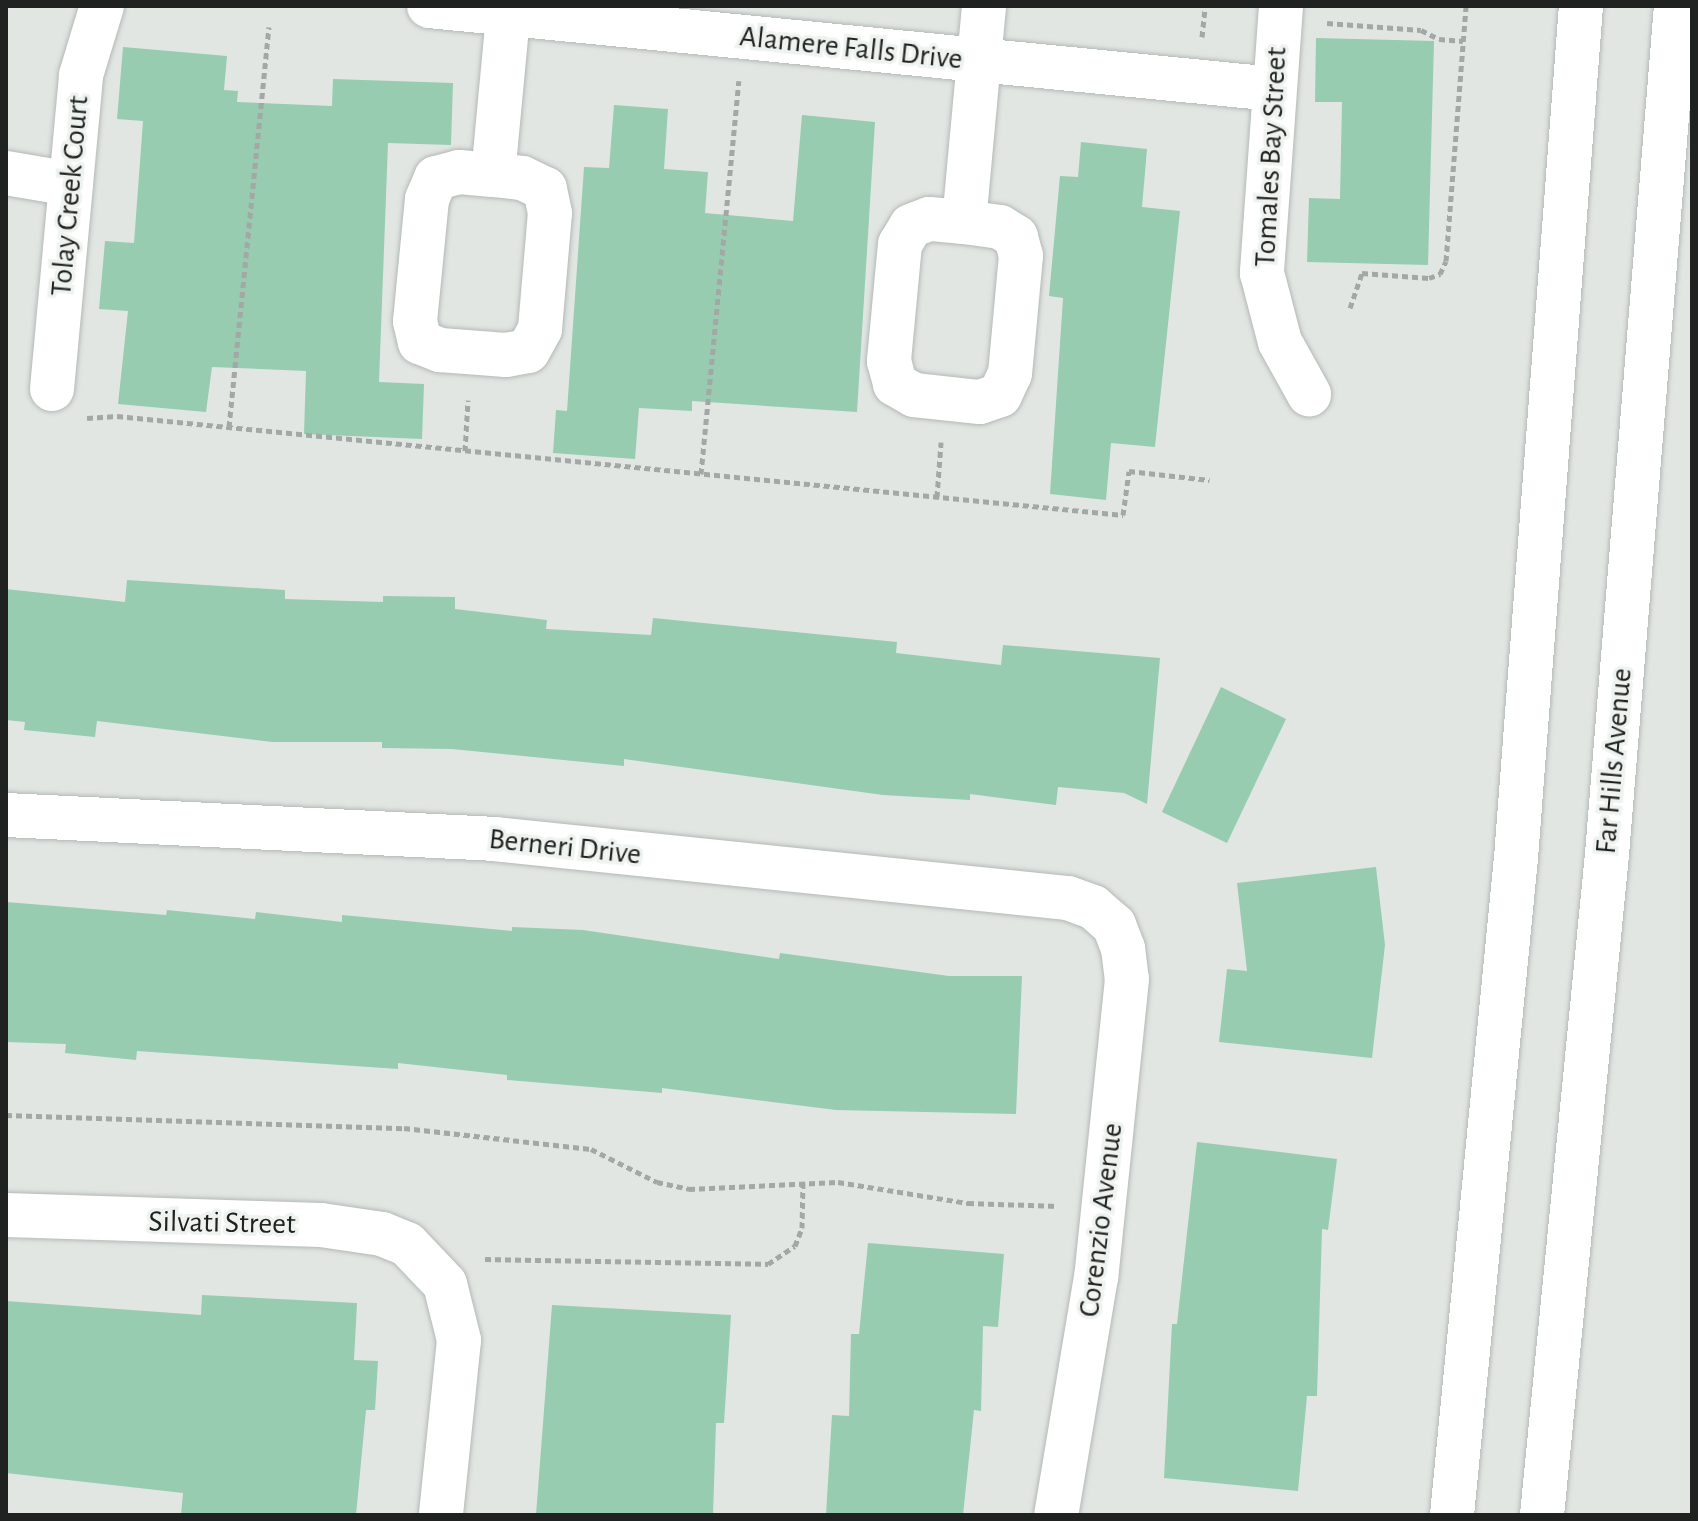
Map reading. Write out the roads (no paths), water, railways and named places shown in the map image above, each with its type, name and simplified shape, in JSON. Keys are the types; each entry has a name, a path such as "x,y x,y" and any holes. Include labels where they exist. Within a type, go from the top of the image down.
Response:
{"street":[{"name":"Tolay Creek Court","path":"66,404 71,184 81,75 102,6"},
{"name":"Alamere Falls Drive","path":"429,6 508,10 979,61 1274,89"},
{"path":"964,222 984,6"},
{"path":"1452,1515 1516,858 1581,6"},
{"name":"Far Hills Avenue","path":"1542,1515 1677,148 1676,6"},
{"path":"493,175 508,10"},
{"name":"Tomales Bay Street","path":"1297,14 1274,89 1262,273 1280,342 1309,394"},
{"path":"459,172 493,175 522,178 545,189 550,213 540,329 528,351 506,355 440,350 420,342 415,321 427,199 436,178 459,172"},
{"path":"6,173 71,184"},
{"name":"Berneri Drive","path":"6,815 494,839 1068,898 1093,907 1114,925"},
{"name":"Corenzio Avenue","path":"1056,1515 1096,1277 1127,979 1123,948 1114,925"},
{"name":"Silvati Street","path":"6,1215 353,1228 407,1244 429,1263 445,1284 459,1340 441,1515"}]}
